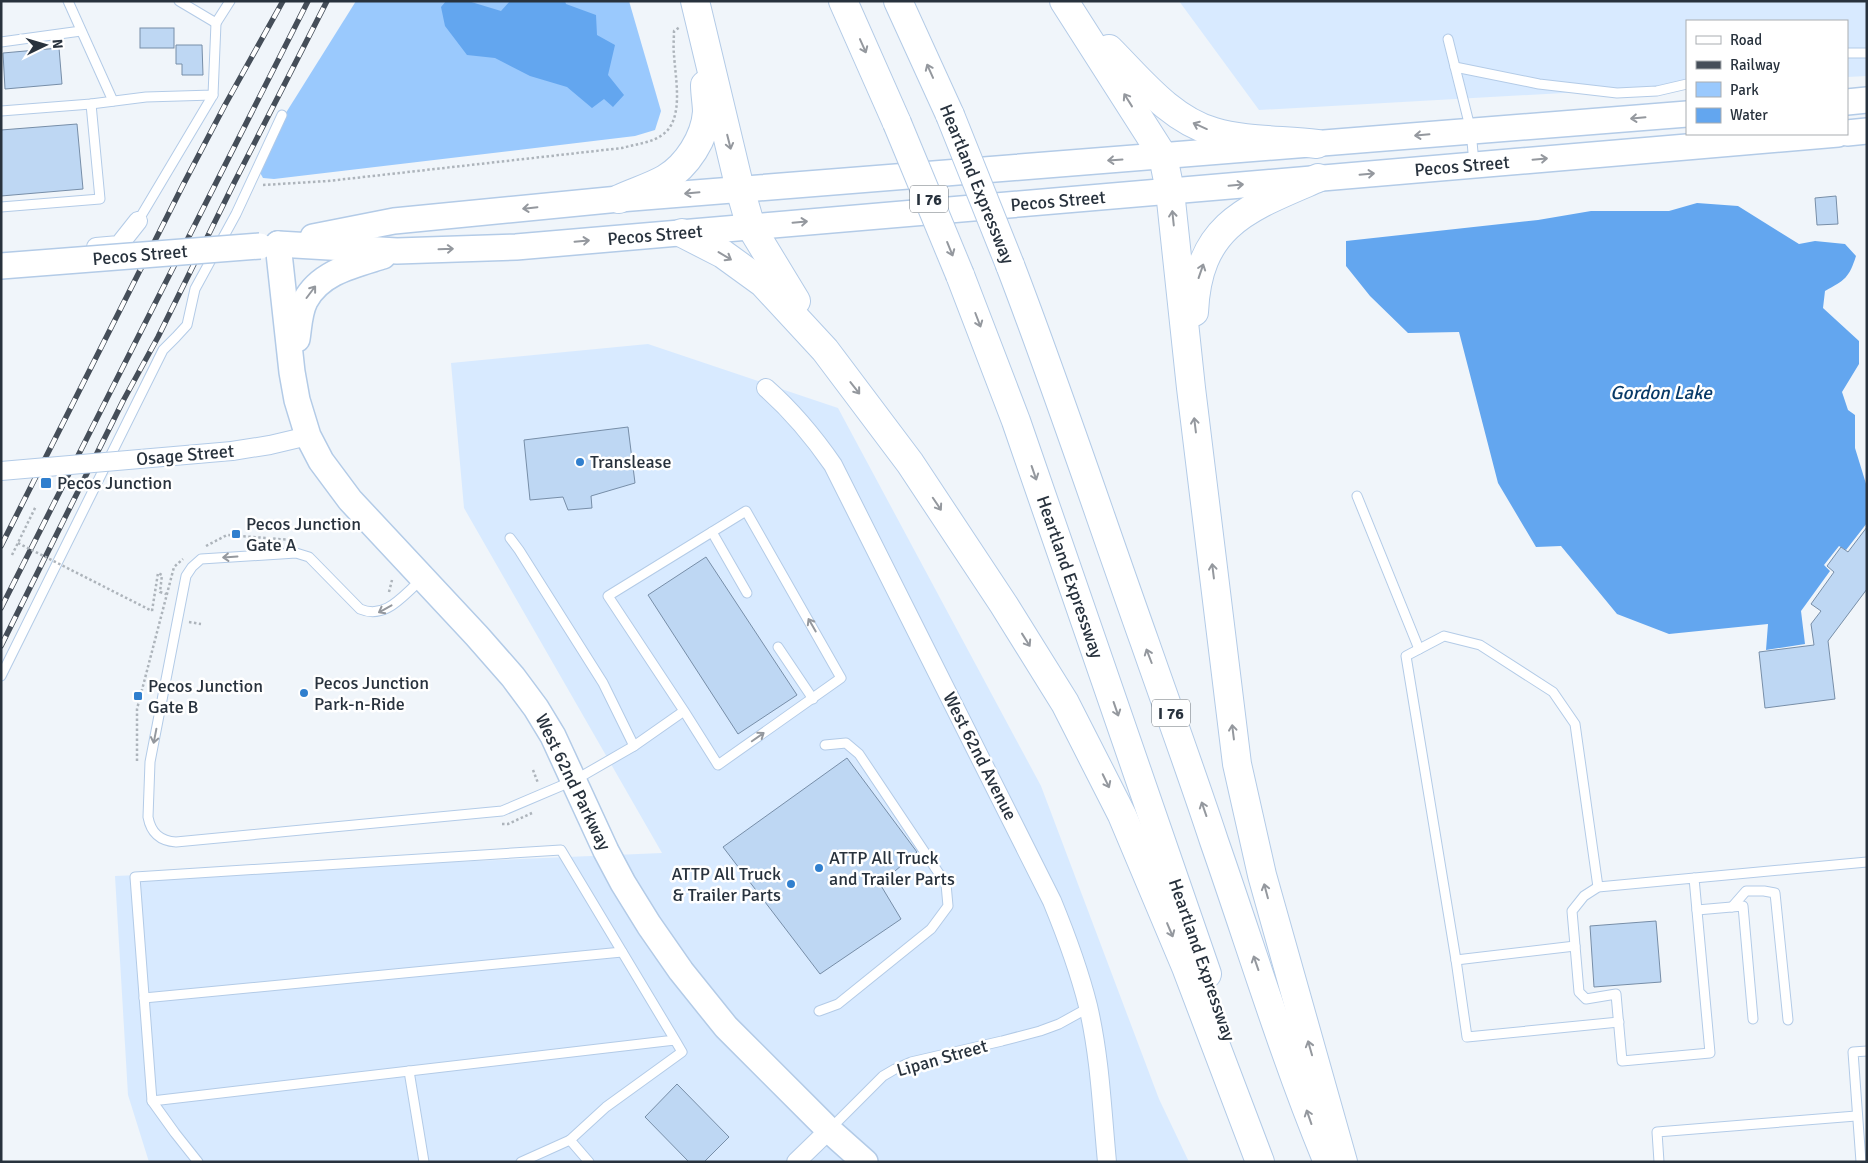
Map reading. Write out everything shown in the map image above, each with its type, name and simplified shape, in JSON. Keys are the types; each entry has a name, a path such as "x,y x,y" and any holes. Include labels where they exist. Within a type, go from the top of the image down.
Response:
{"highway":[{"name":"Heartland Expressway","path":"843,1 898,123 960,275 1016,421 1274,1162"},
{"name":"Heartland Expressway","path":"898,1 950,115 1010,265 1068,420 1142,635 1170,709 1287,1054 1327,1162"},
{"path":"1068,6 1155,96 1186,119 1213,132 1234,136 1317,144"},
{"path":"1068,6 1163,156 1170,191 1191,388 1236,764 1262,875 1343,1162"},
{"path":"698,14 740,189 751,226 825,350"},
{"path":"619,199 665,179 674,172 692,151 702,135 707,113 698,14"},
{"path":"1191,388 1195,296 1198,274 1211,248 1224,230 1238,216 1257,205 1318,178"},
{"path":"682,233 723,254 763,283 825,350 862,396 915,470 1004,605 1065,703 1122,815 1186,967 1260,1162"}],"main road":[{"path":"1848,102 1867,100"},
{"name":"Pecos Street","path":"1,266 269,245 394,221 619,199 1686,114"},
{"path":"1848,133 1867,131"},
{"name":"Pecos Street","path":"269,245 397,251 516,247 1826,135"},
{"name":"West 62nd Parkway","path":"269,245 297,400 308,436 329,473 350,500 477,636 530,700 553,736 606,851 623,883 648,925 681,971 726,1027 829,1130 865,1162"},
{"path":"292,372 300,314 304,302 311,292 319,283 348,267 397,251"}],"street":[{"path":"1,259 119,245 138,221"},
{"name":"West 62nd Avenue","path":"766,388 803,423 832,465 1052,901 1070,947 1088,1008 1100,1081 1107,1162"},
{"name":"Osage Street","path":"1,471 232,452 308,436"},
{"name":"Lipan Street","path":"796,1162 829,1130"}],"lane":[{"path":"68,1 113,101"},
{"path":"179,1 216,23"},
{"path":"138,221 213,95 216,23 230,1"},
{"path":"1,42 81,31"},
{"path":"1448,39 1470,131 1474,165"},
{"path":"1848,53 1867,53"},
{"path":"1455,67 1539,84 1617,93 1658,91 1686,84"},
{"path":"1,111 91,104 146,97 213,95"},
{"path":"1,207 100,199 91,104"},
{"path":"1,676 162,350 187,325 195,289 236,214 282,115"},
{"path":"1357,496 1420,649"},
{"path":"746,511 841,678 813,699 718,765 608,596 746,511"},
{"path":"712,532 747,594"},
{"path":"510,538 603,683 634,746"},
{"path":"423,578 384,611 368,613 360,610 309,558 296,553 201,559 192,567 186,576 150,762 148,817 154,832 160,838 168,841 190,840 488,814 514,807 574,780 634,746 684,711"},
{"path":"1598,887 1575,724 1553,692 1480,645 1444,636 1406,656 1468,1037 1618,1022"},
{"path":"778,646 813,699"},
{"path":"820,1011 838,1004 931,929 948,906 946,884 859,754 846,743 824,745"},
{"path":"198,1162 152,1101 135,877 561,850 682,1052 606,1107 570,1140 520,1162"},
{"path":"1694,878 1710,1053 1622,1060 1616,994 1586,999 1579,992 1572,911 1584,896 1598,887 1694,878 1867,862"},
{"path":"1732,907 1746,891 1775,893 1788,1020"},
{"path":"1697,910 1744,906 1753,1019"},
{"path":"1456,960 1575,946"},
{"path":"144,998 622,952"},
{"name":"Lipan Street","path":"829,1130 883,1076 895,1069 932,1057 1040,1031 1059,1024 1088,1008"},
{"path":"152,1101 675,1040"},
{"path":"1861,1162 1856,1116 1853,1052 1867,1052"},
{"path":"409,1071 424,1162"},
{"path":"1659,1162 1657,1132 1856,1116"},
{"path":"570,1140 589,1162"}],"path":[{"path":"249,186 358,178 622,148 649,141 664,134 670,126 677,106 678,86 673,53 674,31 698,14"},
{"path":"12,554 36,506"},
{"path":"18,543 152,611 158,573 162,574 160,592 166,594"},
{"path":"137,767 137,709 161,615"},
{"path":"533,770 538,783"},
{"path":"498,824 508,824 535,811"}],"shaded area":[{"path":"1179,1 1867,1 1867,76 1848,77 1848,20 1686,20 1686,86 1259,110"},
{"path":"648,344 838,408 1041,786 1159,1099 1189,1162 149,1162 128,1095 115,876 662,853 464,508 451,363"}],"green space":[{"path":"356,1 629,1 661,111 655,130 635,136 274,179 263,178 258,169 257,159"}],"water":[{"path":"446,1 468,1 501,11 510,1 565,1 566,4 596,15 597,35 615,45 608,75 624,95 613,107 604,99 592,108 567,87 530,76 495,58 467,55 445,26 441,7"},
{"name":"Gordon Lake","path":"1697,203 1738,206 1799,244 1815,241 1845,244 1856,256 1845,278 1825,291 1823,308 1859,341 1859,364 1842,392 1848,410 1855,415 1855,448 1867,487 1867,523 1846,550 1839,546 1824,565 1830,571 1801,611 1805,644 1766,650 1768,624 1669,634 1617,614 1561,546 1536,547 1498,483 1459,332 1408,333 1370,296 1346,266 1346,241 1538,220 1591,211 1669,211"}],"building":[{"path":"140,28 174,28 174,48 140,48"},
{"path":"176,45 202,45 203,75 182,75 182,64 176,64"},
{"path":"59,48 62,84 5,89 3,53"},
{"path":"77,124 83,189 1,196 1,130"},
{"path":"1836,196 1838,224 1817,225 1815,198"},
{"name":"Translease","path":"628,427 635,483 591,496 592,508 568,510 563,497 530,500 524,440"},
{"path":"1867,527 1867,589 1828,641 1835,699 1765,708 1759,652 1814,645 1811,624 1821,611 1811,604 1834,572 1827,566 1841,547 1848,552"},
{"path":"706,557 797,695 738,734 648,595"},
{"name":"ATTP All Truck and Trailer Parts","path":"847,758 917,852 880,884 901,919 820,974 723,847"},
{"path":"1656,921 1661,982 1594,987 1590,926"},
{"path":"677,1084 729,1137 704,1162 689,1162 645,1117"}],"railway":[{"path":"1,546 183,185 283,1"},
{"path":"1,608 308,1"},
{"path":"1,646 123,401 158,337 327,1"}],"place":[{"name":"Translease","path":"580,462"},
{"name":"Pecos Junction","path":"46,483"},
{"name":"Pecos Junction Gate A","path":"236,534"},
{"name":"Pecos Junction Park-n-Ride","path":"304,693"},
{"name":"Pecos Junction Gate B","path":"138,696"},
{"name":"ATTP All Truck and Trailer Parts","path":"819,868"},
{"name":"ATTP All Truck & Trailer Parts","path":"791,884"}]}
